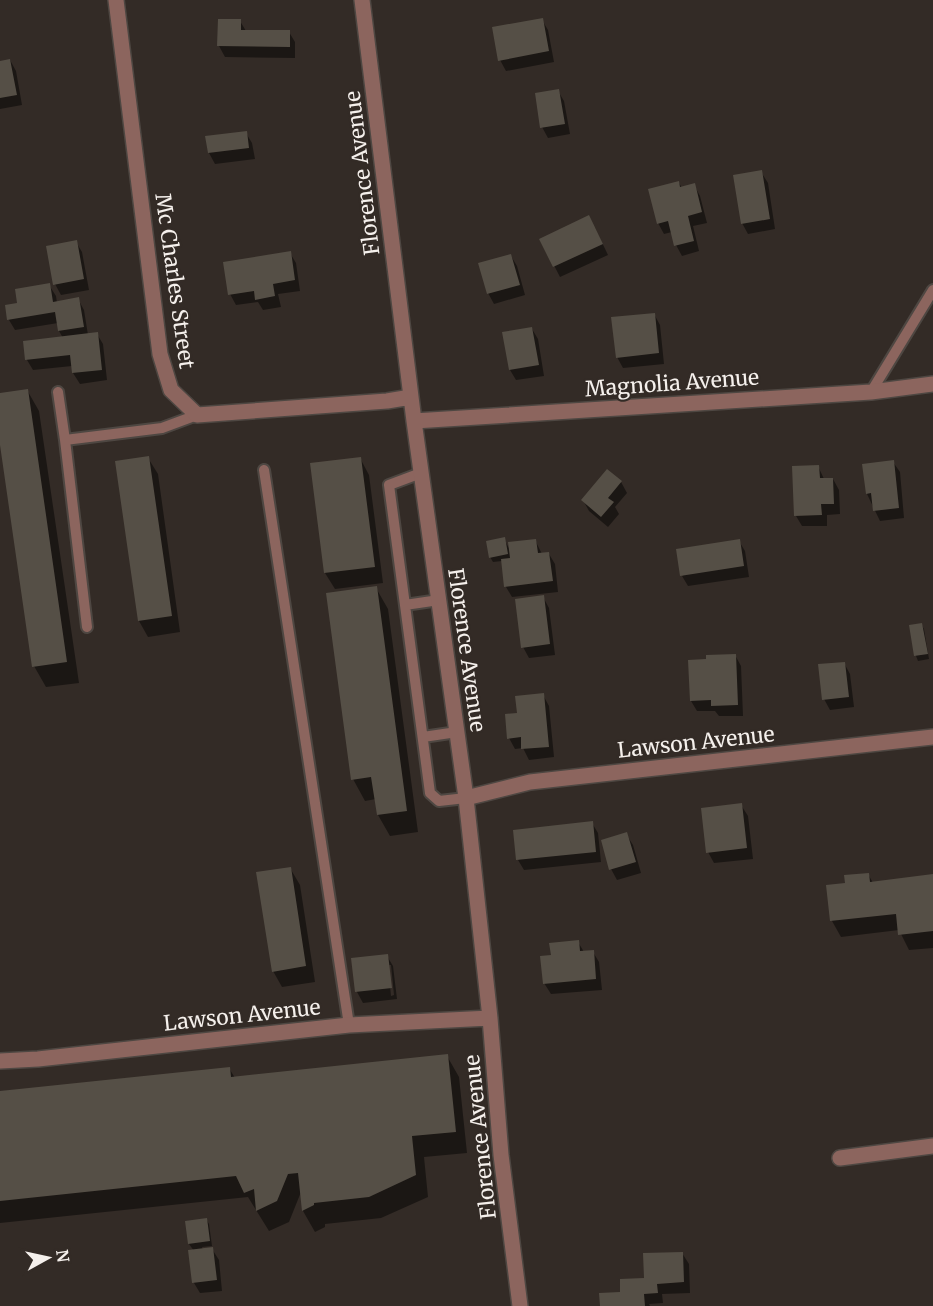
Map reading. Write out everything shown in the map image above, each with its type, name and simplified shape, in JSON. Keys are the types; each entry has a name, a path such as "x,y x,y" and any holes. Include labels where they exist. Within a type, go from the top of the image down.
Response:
{"street":[{"name":"Mc Charles Street","path":"116,0 160,354 171,390 197,415"},
{"name":"Florence Avenue","path":"363,0 414,421 466,798 490,1018 501,1155 520,1306"},
{"name":"Magnolia Avenue","path":"414,421 871,392 933,384"},
{"path":"197,415 387,401 411,397"},
{"name":"Lawson Avenue","path":"466,798 530,782 933,737"},
{"name":"Lawson Avenue","path":"0,1061 50,1058 349,1025 490,1018"},
{"path":"840,1158 933,1146"}],"lane":[{"path":"871,392 933,290"},
{"path":"58,392 87,627"},
{"path":"65,440 162,428 197,415"},
{"path":"264,470 349,1025"},
{"path":"421,473 389,484 430,793 439,801 466,798"},
{"path":"405,605 439,600"},
{"path":"423,736 457,732"}],"building":[{"path":"543,18 549,51 498,61 492,27"},
{"path":"218,19 241,19 241,30 290,30 290,47 217,46"},
{"path":"10,59 17,95 0,98 0,61"},
{"path":"559,89 565,124 540,128 535,93"},
{"path":"247,131 249,148 208,153 205,136"},
{"path":"762,170 770,219 741,224 733,175"},
{"path":"679,181 680,187 695,183 702,212 688,216 694,241 674,246 668,221 657,224 648,189"},
{"path":"589,215 603,244 553,267 539,239"},
{"path":"77,240 84,279 53,285 46,246"},
{"path":"291,251 295,280 273,284 275,296 255,300 254,291 228,295 223,262"},
{"path":"511,254 520,285 487,294 478,263"},
{"path":"50,283 53,302 79,297 84,327 58,331 55,312 7,320 5,305 17,303 15,289"},
{"path":"655,313 659,353 616,358 611,317"},
{"path":"532,327 539,365 509,370 502,332"},
{"path":"98,332 102,370 72,373 70,355 25,360 23,341"},
{"path":"28,389 67,662 32,667 0,445 0,393"},
{"path":"149,456 172,616 138,621 115,461"},
{"path":"361,457 375,567 324,573 310,463"},
{"path":"894,460 899,508 873,511 871,493 866,494 862,464"},
{"path":"819,465 820,478 833,478 834,504 821,504 822,515 794,516 792,466"},
{"path":"607,469 622,481 608,498 614,502 601,517 581,500"},
{"path":"505,537 508,554 489,558 486,541"},
{"path":"536,539 538,553 549,552 553,581 504,587 501,559 510,558 508,542"},
{"path":"740,539 744,566 680,576 676,549"},
{"path":"377,586 407,811 377,815 371,777 351,780 326,593"},
{"path":"544,595 550,644 521,648 515,599"},
{"path":"922,623 928,654 914,656 909,625"},
{"path":"736,654 738,705 711,706 711,700 690,701 688,660 706,659 706,655"},
{"path":"845,662 849,697 822,700 818,664"},
{"path":"544,693 549,747 521,749 521,737 507,739 505,714 517,713 515,696"},
{"path":"742,803 747,848 706,853 701,808"},
{"path":"593,821 596,852 516,860 513,830"},
{"path":"627,832 636,862 609,870 601,840"},
{"path":"291,867 306,966 272,972 256,872"},
{"path":"869,873 870,882 933,874 933,931 898,935 896,914 830,921 826,885 845,883 844,875"},
{"path":"579,940 580,951 594,950 596,979 543,984 540,956 551,955 549,943"},
{"path":"388,954 392,988 355,992 351,958"},
{"path":"448,1054 456,1132 412,1136 416,1175 369,1197 314,1203 302,1211 298,1173 288,1174 277,1201 256,1211 254,1189 244,1193 236,1176 0,1201 0,1091 230,1067 231,1077"},
{"path":"207,1218 210,1241 188,1244 185,1221"},
{"path":"213,1247 217,1280 192,1283 188,1250"},
{"path":"683,1252 684,1282 657,1284 658,1293 644,1294 645,1306 600,1306 599,1293 620,1292 620,1279 644,1278 643,1253"}]}
